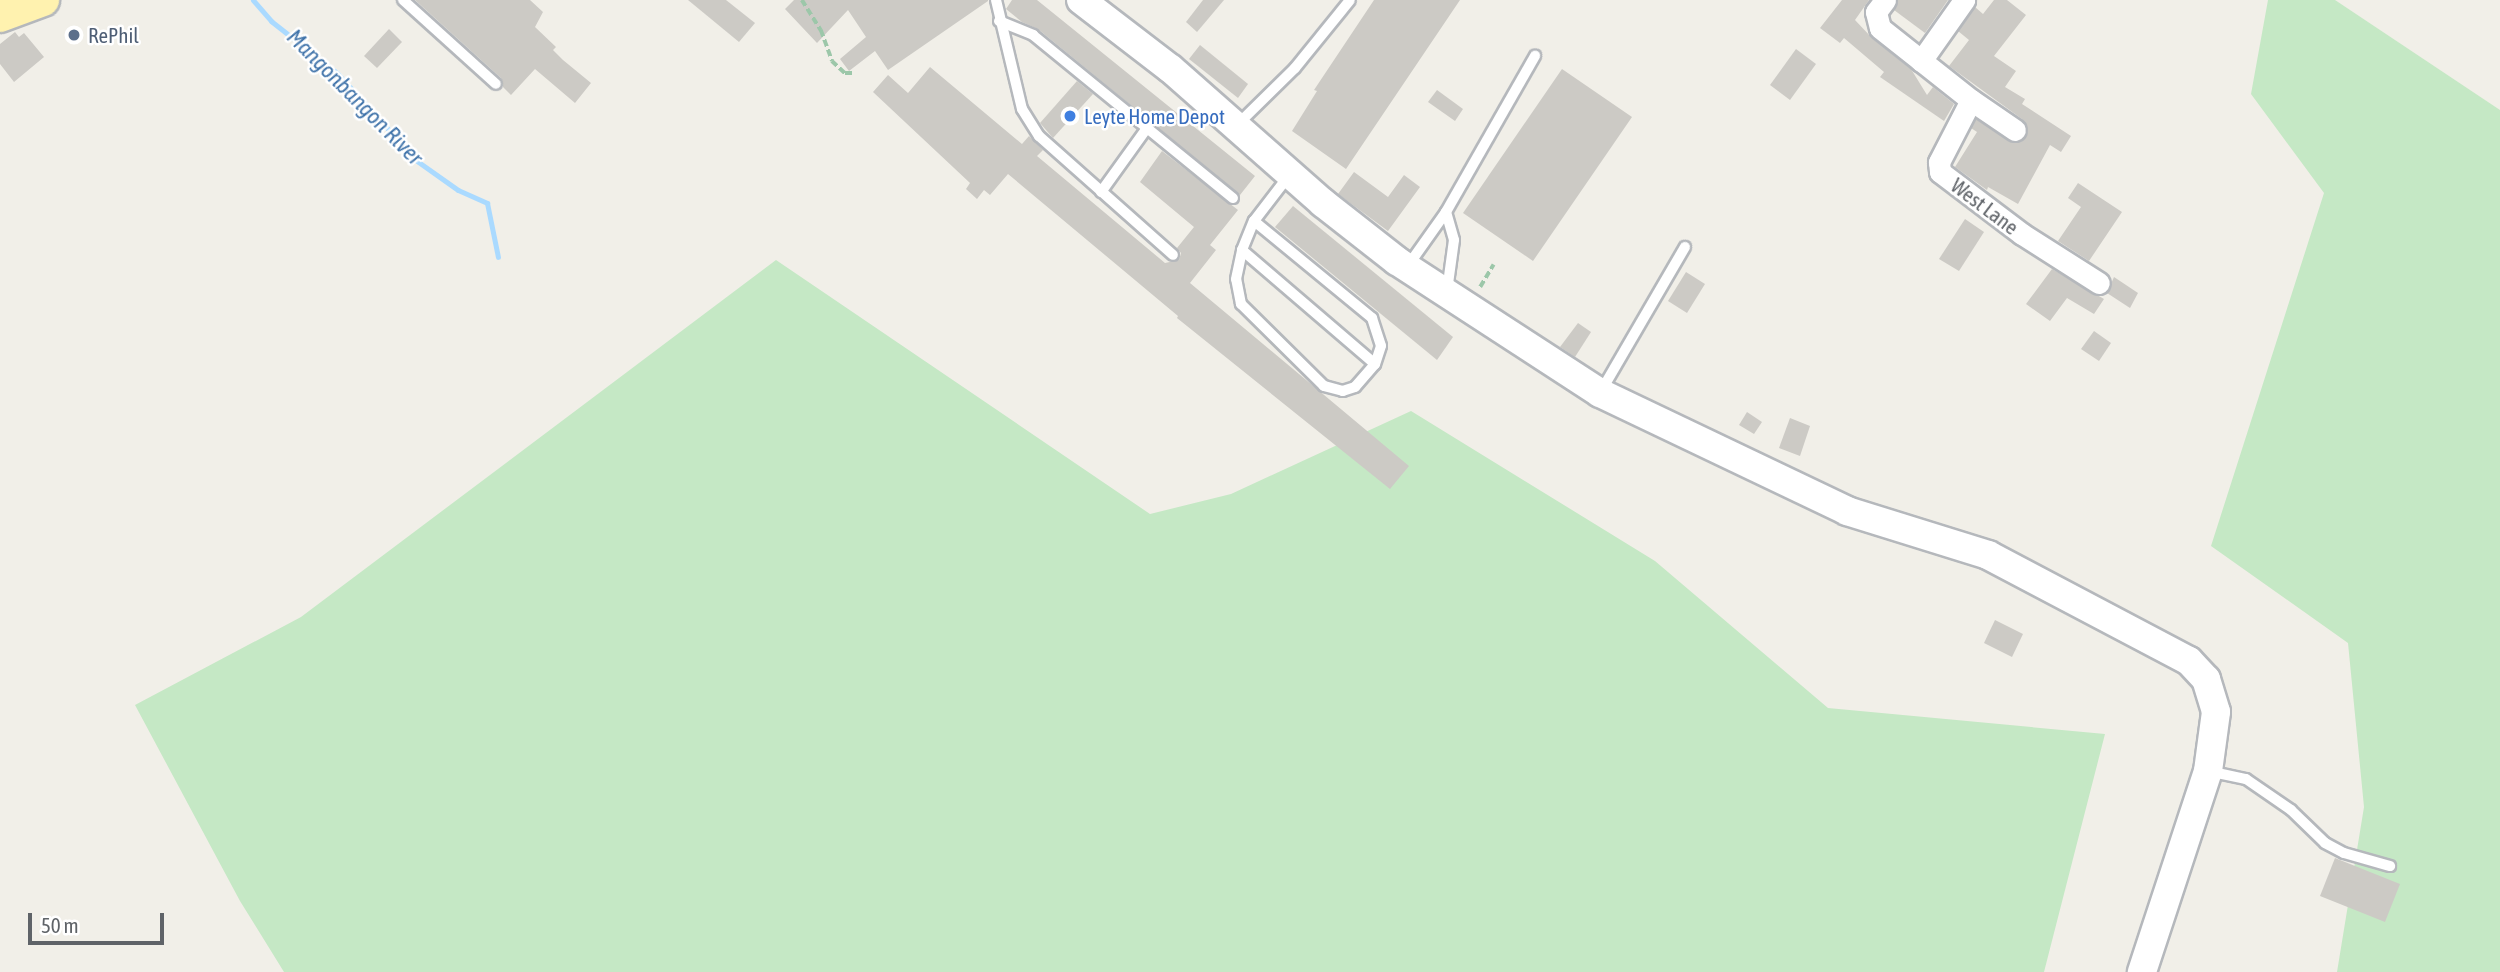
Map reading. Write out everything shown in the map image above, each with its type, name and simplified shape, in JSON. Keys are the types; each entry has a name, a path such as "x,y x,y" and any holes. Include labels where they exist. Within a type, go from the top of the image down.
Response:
{"main road":[{"path":"0,16 43,0"}],"street":[{"path":"1081,0 1171,69 1323,203 1407,267 1601,393 1847,511 1988,555 2189,660 2206,679 2216,712 2208,771 2142,972"},
{"path":"1921,61 1964,0"},
{"path":"1880,10 1880,28 1971,100 2015,130"},
{"name":"West Lane","path":"1971,100 1939,162 1940,172 2022,234 2099,283"}],"lane":[{"path":"403,0 496,84"},
{"path":"996,0 1022,109 1039,136 1173,254"},
{"path":"1237,125 1295,68 1350,0"},
{"path":"999,21 1032,36 1233,198"},
{"path":"1407,267 1446,212 1535,56"},
{"path":"1101,192 1147,128"},
{"path":"1254,221 1372,318 1381,346 1376,365 1355,387 1343,391 1324,386 1241,304 1236,279 1242,250 1254,221 1291,172"},
{"path":"1446,212 1454,240 1446,292"},
{"path":"1601,393 1685,247"},
{"path":"1242,250 1376,365"},
{"path":"2208,771 2246,779 2291,810 2325,843 2344,853 2390,866"}],"path":[{"path":"802,0 821,30 832,61 845,73 856,73"}],"green space":[{"path":"2268,0 2335,0 2500,110 2500,972 2337,972 2364,807 2348,643 2211,546 2324,193 2251,94"},
{"path":"776,260 1150,514 1231,494 1411,411 1655,561 1828,708 2105,734 2044,972 284,972 240,901 135,705 301,617"}],"building":[{"path":"415,0 530,0 543,12 535,27 556,47 553,50 563,60 591,83 575,103 535,69 511,95 503,87 501,78"},
{"path":"688,0 726,0 755,23 739,42"},
{"path":"794,0 988,1 888,70 875,51 849,71 840,59 866,37 848,10 817,43 785,9"},
{"path":"1012,0 1037,0 1255,176 1240,195 1038,29 1022,22 1006,9"},
{"path":"1203,0 1224,0 1197,32 1186,22"},
{"path":"1374,0 1460,0 1346,169 1292,131 1317,91 1314,90"},
{"path":"1842,0 1869,0 1855,20 1872,38 1911,69 1927,95 1933,87 1954,104 1944,121 1880,77 1884,72 1844,38 1840,43 1820,28"},
{"path":"1898,0 1948,0 1925,33 1894,10"},
{"path":"1994,0 2007,0 2026,15 1994,56 2016,71 2005,87 2025,99 2022,104 2071,136 2061,152 2050,145 2018,204 1988,187 1987,190 1955,167 1977,132 1971,128 1976,119 2013,143 2021,141 2028,132 2022,119 1949,66 1969,40 1958,31 1975,7 1983,14"},
{"path":"389,29 402,42 377,68 364,56"},
{"path":"15,32 19,37 24,33 44,57 14,82 0,64 0,44"},
{"path":"1200,45 1248,84 1238,98 1189,59"},
{"path":"1796,49 1816,64 1790,100 1770,85"},
{"path":"930,67 1022,144 1029,136 1043,150 1037,156 1165,263 1179,260 1181,253 1177,248 1194,227 1140,182 1162,151 1238,210 1210,245 1216,250 1190,283 1409,466 1390,489 1177,318 1178,316 1008,174 990,195 984,190 977,199 966,189 970,183 873,92 888,75 908,93"},
{"path":"1562,69 1632,117 1533,261 1463,213"},
{"path":"1077,81 1093,94 1053,138 1040,123"},
{"path":"1437,90 1463,109 1455,121 1428,102"},
{"path":"1354,172 1388,197 1404,175 1420,187 1388,231 1338,194"},
{"path":"2078,183 2122,212 2089,261 2058,241 2081,207 2068,198"},
{"path":"1293,206 1453,337 1437,360 1275,227"},
{"path":"1965,219 1984,232 1959,271 1939,259"},
{"path":"2052,269 2104,299 2094,314 2067,298 2050,321 2026,304"},
{"path":"1686,272 1705,284 1687,313 1668,301"},
{"path":"2114,277 2138,293 2130,308 2107,293"},
{"path":"1578,323 1591,332 1575,357 1560,347"},
{"path":"2094,331 2111,343 2099,361 2081,349"},
{"path":"1747,412 1762,422 1754,434 1739,425"},
{"path":"1790,418 1810,426 1800,456 1779,448"},
{"path":"1995,620 2023,634 2012,657 1984,643"},
{"path":"2335,858 2400,884 2385,922 2320,896"}],"waterway":[{"name":"Mangonbangon River","path":"253,0 271,21 337,73 417,161 458,190 487,203 498,257"}],"place":[{"name":"RePhil","path":"74,35"},
{"name":"Leyte Home Depot","path":"1070,116"}]}
